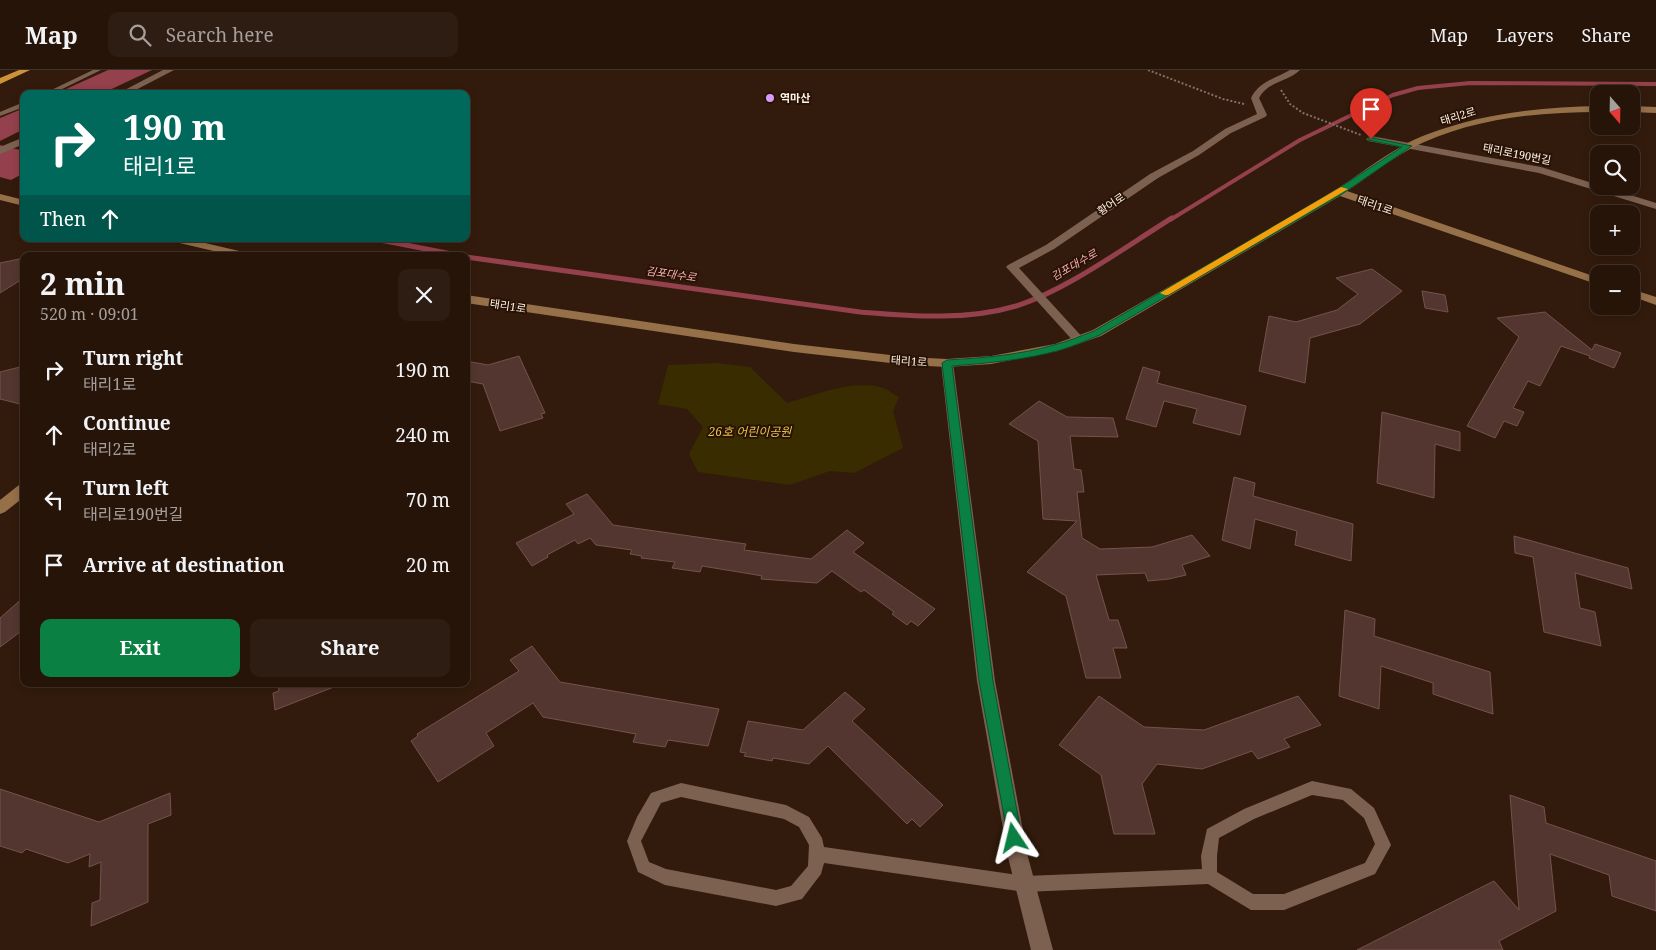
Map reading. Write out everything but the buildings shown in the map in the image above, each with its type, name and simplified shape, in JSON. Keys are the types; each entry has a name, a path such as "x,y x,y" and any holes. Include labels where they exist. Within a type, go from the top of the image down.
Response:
{"highway":[{"path":"0,81 26,70"}],"street":[{"path":"129,90 170,70"},
{"name":"황어로","path":"1079,340 1012,267 1050,247 1131,190 1228,131 1257,119 1262,115 1255,98 1257,92 1271,82 1296,70"},
{"path":"1640,109 1656,110"},
{"name":"태리2로","path":"1339,192 1408,146 1461,124 1512,115 1590,110"},
{"name":"태리로190번길","path":"1371,139 1541,170 1656,206"},
{"path":"4,149 20,142"},
{"name":"태리1로","path":"470,301 842,354 947,363 991,360 1032,353 1079,340 1116,322 1339,192 1590,279"},
{"path":"0,197 20,202"},
{"path":"188,242 231,252"},
{"path":"1640,295 1656,300"},
{"path":"947,363 986,681 1018,857 1042,950"},
{"path":"0,508 20,492"}],"lane":[{"path":"55,90 98,70"},
{"path":"0,114 18,110"},
{"path":"817,854 1025,884 1210,876 1251,902 1284,902 1370,869 1383,845 1369,813 1346,794 1312,788 1249,814 1212,834 1209,856 1210,876"},
{"path":"681,790 786,812 804,822 817,843 817,854 816,869 796,893 776,898 665,877 643,867 634,841 642,822 656,798 681,790"}],"path":[{"path":"1148,70 1191,85 1223,99 1258,106"},
{"path":"1271,82 1283,93 1290,104 1303,113 1371,139"}],"green space":[{"name":"26호 어린이공원","path":"716,363 750,367 787,403 836,388 850,386 875,386 886,389 899,397 893,411 903,448 854,473 830,471 790,485 698,472 689,454 703,427 687,409 658,404 668,365"}],"shaded area":[{"path":"108,70 152,70 110,90 64,90"},
{"path":"20,110 20,131 0,141 0,118"},
{"path":"0,145 20,150 20,175 11,180 0,177"}],"waterway":[{"name":"김포대수로","path":"1170,220 1300,140 1393,95 1418,88 1470,83 1656,84"},
{"name":"김포대수로","path":"470,258 860,312 919,316 958,316 997,311 1016,306 1055,290 1096,267 1172,218"},
{"name":"김포대수로","path":"390,242 442,252"}],"slow traffic":[{"path":"1165,293 1344,189"}],"place":[{"name":"역마산","path":"770,98"}],"route":[{"path":"1014,838 986,681 947,363 991,360 1058,348 1097,333 1339,192 1408,146 1371,139"}]}
